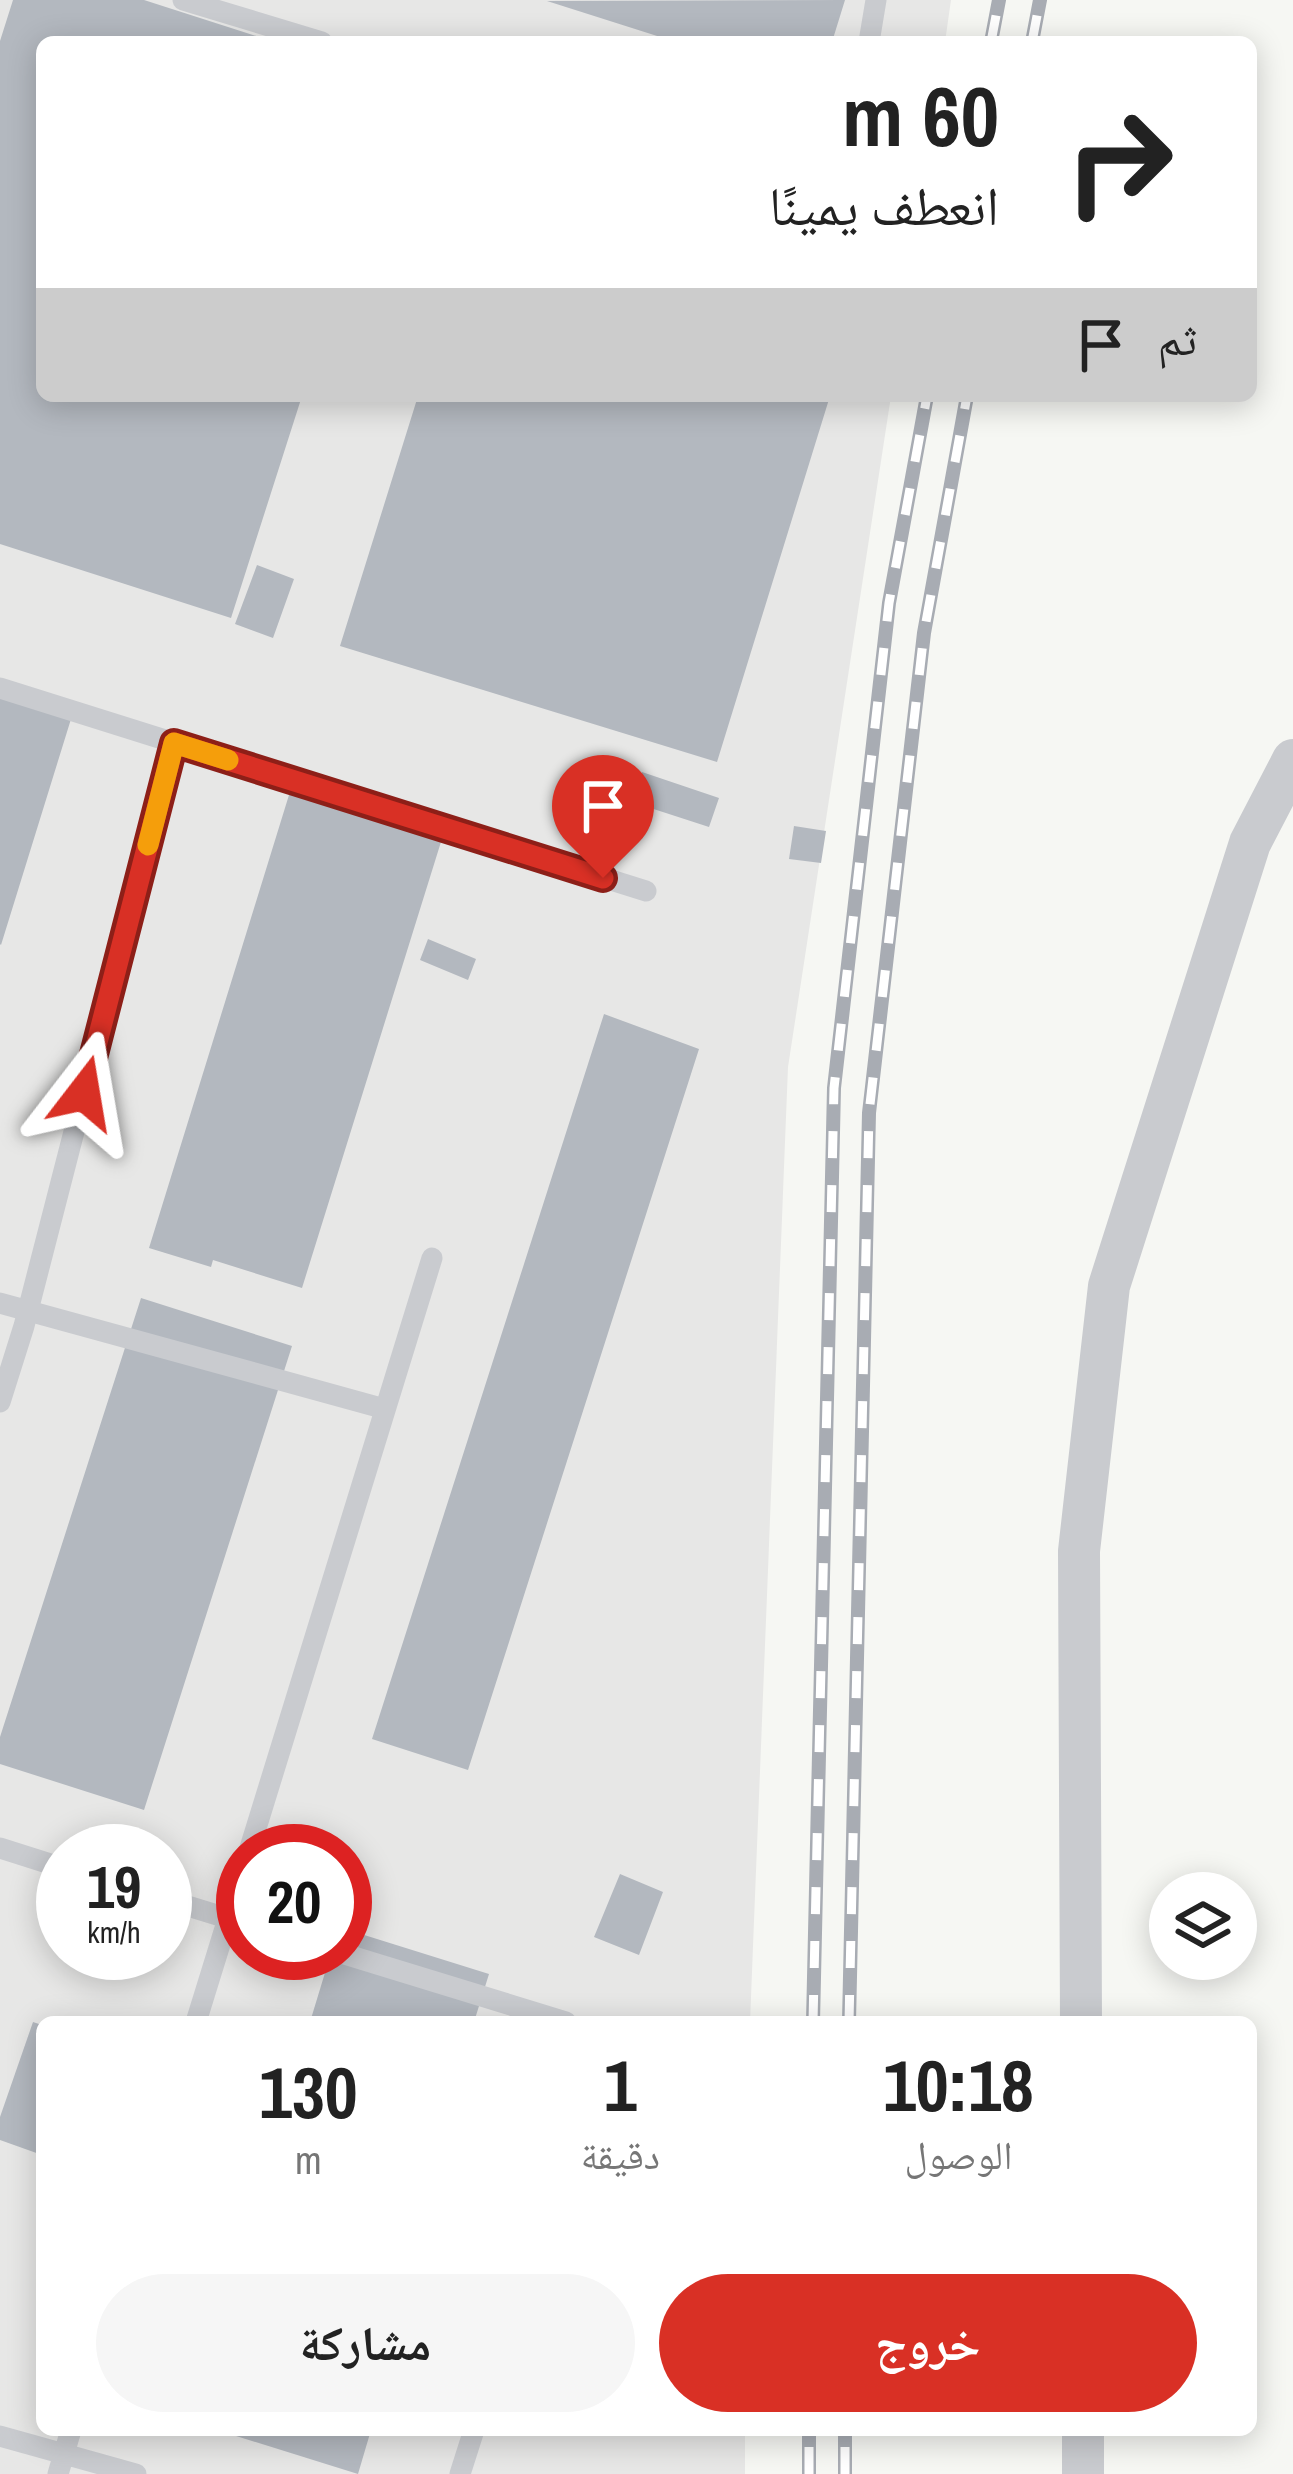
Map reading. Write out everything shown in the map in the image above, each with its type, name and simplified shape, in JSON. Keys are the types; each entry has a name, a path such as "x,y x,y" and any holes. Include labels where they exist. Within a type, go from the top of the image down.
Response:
{"street":[{"path":"1081,2016 1079,1551 1109,1286 1250,843 1293,760"},
{"path":"1083,2436 1083,2474"}],"lane":[{"path":"183,0 302,36"},
{"path":"870,36 876,0"},
{"path":"0,688 646,891"},
{"path":"0,1402 28,1311 174,743"},
{"path":"257,1824 432,1258"},
{"path":"0,1303 385,1409"},
{"path":"0,1849 36,1860"},
{"path":"372,1963 546,2016"},
{"path":"198,2016 216,1971"},
{"path":"0,2436 61,2464 136,2474"},
{"path":"460,2474 472,2436"}],"shaded area":[{"path":"0,0 951,0 946,36 36,36 36,402 890,402 788,1067 750,2016 36,2016 36,2436 745,2436 745,2474 0,2474"}],"building":[{"path":"13,0 144,0 256,36 36,36 36,402 300,402 231,618 0,544 0,41"},
{"path":"845,0 834,36 657,36 547,1"},
{"path":"416,402 828,402 717,762 340,646"},
{"path":"257,565 294,579 273,638 235,624"},
{"path":"0,697 71,719 1,945 0,944"},
{"path":"642,772 719,798 709,827 632,802"},
{"path":"293,782 445,829 302,1288 213,1260 211,1267 149,1248"},
{"path":"794,826 826,831 821,863 789,859"},
{"path":"428,939 476,959 468,980 420,960"},
{"path":"604,1014 699,1049 468,1770 372,1739"},
{"path":"141,1298 292,1346 144,1810 0,1764 0,1737"},
{"path":"620,1874 663,1892 639,1955 594,1937"},
{"path":"372,1937 489,1974 476,2016 312,2016 323,1980 372,1980"},
{"path":"36,2023 36,2153 0,2140 0,2117"},
{"path":"236,2436 369,2436 358,2474"}],"railway":[{"path":"992,36 999,0"},
{"path":"1033,36 1040,0"},
{"path":"813,2016 834,1088 889,603 926,402"},
{"path":"849,2016 869,1113 924,633 966,402"},
{"path":"809,2436 809,2474"},
{"path":"845,2436 845,2474"}],"slow traffic":[{"path":"148,845 174,743 228,760"}],"route":[{"path":"84,1093 174,743 603,878"}]}
